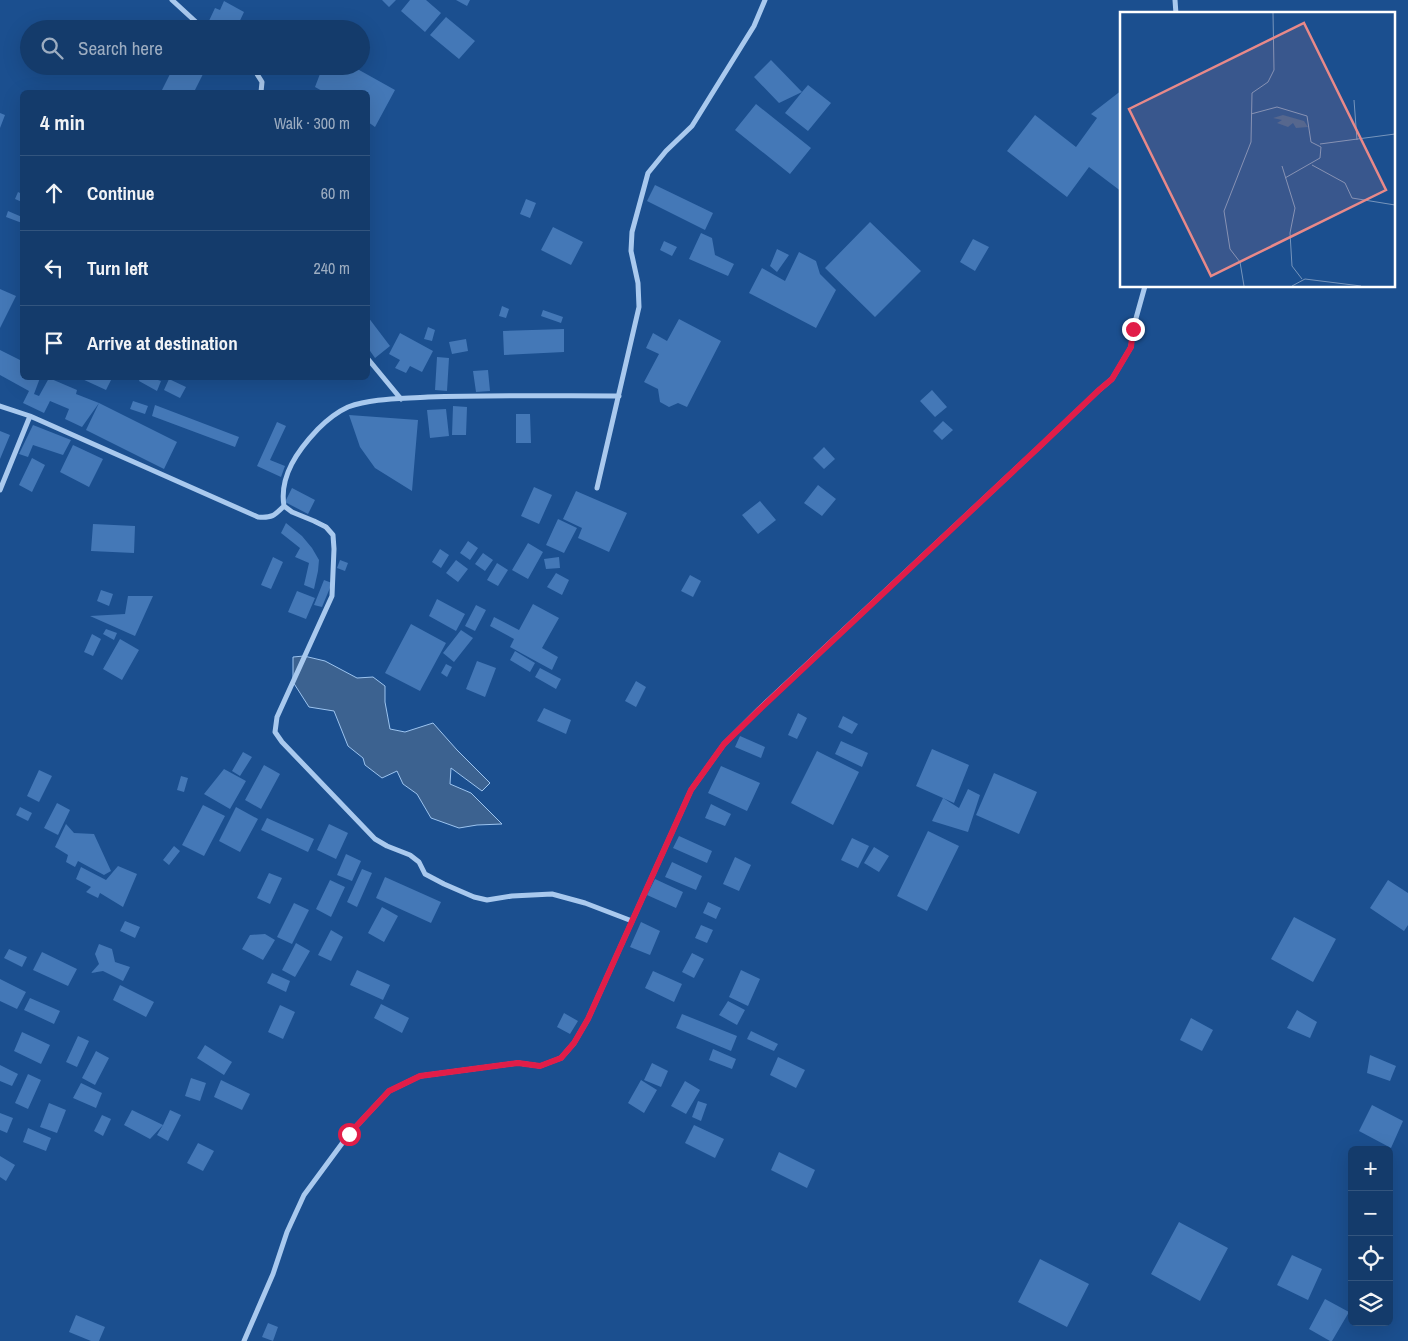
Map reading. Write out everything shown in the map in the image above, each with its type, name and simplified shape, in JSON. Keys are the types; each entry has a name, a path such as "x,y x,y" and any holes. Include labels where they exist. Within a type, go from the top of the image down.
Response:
{"street":[{"path":"172,0 194,20"},
{"path":"597,488 639,307 638,283 631,251 632,232 648,173 666,151 692,126 754,26 765,0"},
{"path":"258,75 262,82 261,90"},
{"path":"244,1341 273,1274 287,1232 304,1196 349,1134 389,1091 420,1076 518,1063 540,1066 561,1058 574,1043 588,1019 691,790 724,744 1112,379 1131,347 1133,329 1144,288"},
{"path":"370,361 401,399"},
{"path":"619,396 460,396 370,401 348,407 328,419 303,445 290,464 282,498 284,506 292,512 326,527 332,535 334,549 332,596 277,717 275,732 282,742 375,839 410,855 419,862 425,874 474,897 487,900 512,896 552,894 585,903 632,921"},
{"path":"0,406 30,416 258,517 275,515 284,506"},
{"path":"0,490 30,416"}],"water":[{"path":"304,656 325,661 357,678 373,677 385,686 385,702 390,729 405,732 433,723 490,783 482,791 451,768 450,784 471,793 502,824 459,828 431,818 417,794 403,784 397,771 382,778 365,765 363,758 348,746 334,711 309,707 293,682 293,657"}],"building":[{"path":"382,0 396,0 389,7"},
{"path":"410,0 426,0 441,13 425,32 401,11"},
{"path":"456,0 470,0 467,6"},
{"path":"224,1 244,12 240,20 209,20 215,8 220,10"},
{"path":"446,17 475,41 459,59 430,35"},
{"path":"771,60 802,92 779,103 754,77"},
{"path":"170,75 202,75 195,90 162,90"},
{"path":"320,75 368,75 395,90 375,127 370,123 370,90 320,90 315,87"},
{"path":"808,85 831,103 808,131 785,113"},
{"path":"1120,92 1120,190 1089,167 1067,197 1007,151 1035,115 1076,147 1097,118 1091,114"},
{"path":"756,104 811,148 790,174 735,130"},
{"path":"0,113 5,115 0,128"},
{"path":"655,185 713,213 705,230 647,201"},
{"path":"18,192 20,193 20,201 15,199"},
{"path":"526,199 536,203 530,218 520,214"},
{"path":"8,211 20,216 20,222 6,217"},
{"path":"870,222 921,271 875,317 825,268"},
{"path":"553,227 583,242 571,265 541,250"},
{"path":"701,233 712,238 715,255 734,264 728,276 689,259"},
{"path":"973,239 989,247 975,271 960,262"},
{"path":"664,241 677,247 672,256 660,250"},
{"path":"777,249 789,255 777,272 770,266"},
{"path":"799,252 816,261 820,274 836,290 816,328 749,293 762,268 785,281"},
{"path":"0,289 16,296 0,328"},
{"path":"502,306 509,309 506,318 499,316"},
{"path":"543,310 563,317 561,323 541,316"},
{"path":"679,319 721,341 687,407 678,403 669,407 660,402 658,389 644,382 659,354 646,348 653,333 667,341"},
{"path":"370,320 390,346 375,358 370,351"},
{"path":"428,327 435,330 432,341 424,339"},
{"path":"564,329 564,352 504,355 503,331"},
{"path":"400,333 433,351 422,372 410,366 406,373 395,368 400,360 389,354"},
{"path":"466,339 468,351 452,354 449,342"},
{"path":"0,350 20,360 20,380 39,380 34,394 39,396 48,380 54,380 77,390 76,394 99,403 82,427 65,419 69,409 50,401 44,413 23,403 29,391 0,375"},
{"path":"437,357 449,358 447,391 435,390"},
{"path":"488,370 490,391 476,392 473,371"},
{"path":"84,380 111,380 106,390"},
{"path":"158,380 161,381 157,391 139,381"},
{"path":"169,380 186,387 180,398 164,390"},
{"path":"932,390 947,407 935,417 920,401"},
{"path":"133,401 148,406 145,414 130,409"},
{"path":"99,403 177,442 164,469 86,430"},
{"path":"155,405 239,437 235,447 152,416"},
{"path":"453,406 467,407 466,435 452,435"},
{"path":"446,409 449,436 430,438 427,410"},
{"path":"516,414 530,414 531,443 516,443"},
{"path":"349,415 418,420 412,491 375,468 360,447"},
{"path":"943,421 953,430 942,440 933,431"},
{"path":"277,422 286,426 270,460 285,466 281,477 257,466"},
{"path":"33,425 71,440 63,455 33,445 28,457 19,454"},
{"path":"0,431 10,435 0,459"},
{"path":"73,445 103,459 89,487 60,472"},
{"path":"824,447 835,459 824,469 813,458"},
{"path":"32,458 45,465 32,492 19,485"},
{"path":"818,485 836,499 822,516 804,503"},
{"path":"534,487 552,495 539,524 521,516"},
{"path":"292,488 315,500 308,514 285,502"},
{"path":"576,491 627,513 609,552 578,538 582,528 563,519"},
{"path":"760,501 776,520 758,534 742,515"},
{"path":"558,519 577,528 564,553 546,545"},
{"path":"286,523 302,536 319,560 314,589 304,585 309,563 295,557 300,548 281,533"},
{"path":"93,524 135,526 134,553 91,551"},
{"path":"468,541 478,548 470,560 460,553"},
{"path":"528,543 543,552 528,579 512,570"},
{"path":"440,549 449,555 441,568 432,562"},
{"path":"483,553 493,560 485,571 475,564"},
{"path":"273,557 283,562 271,589 261,585"},
{"path":"559,557 560,568 546,569 544,559"},
{"path":"340,560 348,563 345,571 337,568"},
{"path":"456,560 468,569 458,582 446,573"},
{"path":"497,563 508,570 498,586 487,580"},
{"path":"556,573 569,580 562,595 547,587"},
{"path":"690,575 701,581 693,597 681,591"},
{"path":"324,580 332,583 322,607 314,605"},
{"path":"101,590 113,594 109,606 97,601"},
{"path":"297,591 315,598 306,619 288,612"},
{"path":"128,596 153,596 135,636 90,616 125,614"},
{"path":"437,599 465,614 456,631 429,616"},
{"path":"533,604 559,618 542,648 558,657 552,670 510,647 514,639 490,626 494,617 519,630"},
{"path":"476,605 486,610 475,631 465,626"},
{"path":"411,624 446,643 420,691 385,673"},
{"path":"106,629 117,633 114,640 103,634"},
{"path":"461,630 473,638 454,662 443,653"},
{"path":"92,634 101,639 93,656 84,652"},
{"path":"120,639 139,650 122,680 103,669"},
{"path":"515,651 535,663 530,672 510,660"},
{"path":"477,661 496,668 485,697 466,689"},
{"path":"446,664 452,667 447,677 441,673"},
{"path":"540,668 561,679 556,689 535,677"},
{"path":"636,681 646,687 636,707 625,701"},
{"path":"544,708 571,720 566,734 537,721"},
{"path":"798,713 807,718 797,739 788,735"},
{"path":"843,716 858,724 852,734 838,727"},
{"path":"740,736 765,747 761,758 735,747"},
{"path":"841,741 868,753 862,767 835,754"},
{"path":"932,749 969,765 954,803 916,786"},
{"path":"817,751 859,772 833,825 791,803"},
{"path":"243,752 252,757 240,776 232,771"},
{"path":"264,765 280,774 261,809 245,800"},
{"path":"721,766 760,783 747,811 708,793"},
{"path":"224,769 246,781 230,809 204,794"},
{"path":"39,770 52,776 39,802 27,796"},
{"path":"994,773 1037,792 1019,834 976,815"},
{"path":"181,776 188,778 184,792 177,790"},
{"path":"968,789 980,795 968,832 932,821 943,798 959,808"},
{"path":"57,803 70,810 58,835 44,828"},
{"path":"711,804 731,814 725,826 705,818"},
{"path":"203,805 225,816 204,856 182,845"},
{"path":"20,807 32,813 28,821 16,815"},
{"path":"236,807 258,819 240,852 219,841"},
{"path":"267,818 314,839 308,852 261,830"},
{"path":"66,824 74,833 94,834 111,871 104,875 78,861 75,867 66,862 68,855 55,847"},
{"path":"329,824 348,833 336,859 317,850"},
{"path":"928,831 959,846 927,911 897,896"},
{"path":"679,836 712,851 707,863 673,848"},
{"path":"852,838 869,846 858,868 841,860"},
{"path":"174,846 180,851 169,865 163,860"},
{"path":"874,847 889,856 879,872 864,863"},
{"path":"346,854 361,861 352,881 337,875"},
{"path":"735,857 751,865 739,891 723,884"},
{"path":"672,862 702,876 696,890 665,877"},
{"path":"118,866 137,874 123,907 100,893 98,898 86,892 91,887 76,879 81,867 106,880"},
{"path":"362,869 372,873 357,907 347,902"},
{"path":"269,873 282,878 270,904 257,898"},
{"path":"385,877 441,902 431,923 376,898"},
{"path":"655,879 683,892 676,908 647,895"},
{"path":"330,880 345,887 331,917 316,909"},
{"path":"1388,880 1408,893 1408,925 1404,931 1370,908"},
{"path":"708,902 721,908 716,919 703,913"},
{"path":"294,903 309,910 292,944 277,937"},
{"path":"382,907 398,916 384,942 368,933"},
{"path":"1294,917 1336,939 1313,982 1271,959"},
{"path":"125,921 140,927 135,938 120,931"},
{"path":"641,922 660,931 650,955 630,947"},
{"path":"701,925 713,930 707,943 695,938"},
{"path":"331,930 343,937 331,961 318,955"},
{"path":"265,934 275,940 263,960 242,949 250,935"},
{"path":"296,943 310,951 295,977 282,970"},
{"path":"99,944 112,949 115,962 130,967 123,981 103,971 91,973 99,964 95,954"},
{"path":"9,949 27,957 22,967 4,958"},
{"path":"42,952 77,969 68,986 33,970"},
{"path":"692,953 704,959 694,978 682,972"},
{"path":"357,970 390,985 383,1000 350,985"},
{"path":"741,970 760,979 748,1006 729,997"},
{"path":"653,971 682,984 674,1002 645,988"},
{"path":"272,973 290,981 286,992 267,983"},
{"path":"0,979 26,992 17,1009 0,1001"},
{"path":"120,985 154,1002 146,1017 113,1000"},
{"path":"30,998 60,1011 54,1024 24,1010"},
{"path":"728,1001 745,1010 737,1025 719,1015"},
{"path":"381,1004 409,1018 402,1033 374,1018"},
{"path":"280,1005 295,1012 283,1039 268,1032"},
{"path":"1297,1010 1317,1022 1310,1038 1287,1028"},
{"path":"564,1013 578,1021 570,1034 557,1027"},
{"path":"682,1014 737,1036 731,1051 676,1028"},
{"path":"1191,1018 1213,1030 1202,1051 1180,1040"},
{"path":"751,1031 778,1044 774,1051 747,1039"},
{"path":"22,1032 50,1045 41,1064 14,1051"},
{"path":"78,1036 89,1041 77,1067 66,1062"},
{"path":"205,1045 232,1062 224,1075 197,1058"},
{"path":"713,1049 736,1059 732,1069 709,1060"},
{"path":"96,1051 109,1058 95,1085 82,1078"},
{"path":"1370,1055 1396,1066 1390,1081 1367,1073"},
{"path":"778,1057 805,1070 796,1088 770,1075"},
{"path":"652,1063 668,1071 661,1087 644,1080"},
{"path":"0,1065 18,1074 12,1086 0,1081"},
{"path":"28,1074 41,1080 28,1109 15,1103"},
{"path":"191,1078 206,1083 200,1101 185,1096"},
{"path":"221,1080 250,1094 242,1110 214,1097"},
{"path":"641,1080 657,1090 644,1113 628,1103"},
{"path":"685,1081 700,1090 686,1114 671,1106"},
{"path":"81,1083 102,1093 96,1108 73,1098"},
{"path":"698,1101 707,1104 701,1121 692,1117"},
{"path":"49,1103 66,1110 57,1133 40,1127"},
{"path":"1372,1105 1403,1121 1392,1146 1387,1146 1359,1131"},
{"path":"132,1110 163,1125 150,1139 124,1125"},
{"path":"170,1110 181,1115 168,1141 157,1135"},
{"path":"0,1113 13,1118 7,1133 0,1130"},
{"path":"102,1115 111,1119 103,1136 94,1131"},
{"path":"694,1125 724,1139 715,1158 685,1143"},
{"path":"28,1128 51,1138 46,1151 23,1142"},
{"path":"198,1143 214,1151 203,1171 187,1163"},
{"path":"779,1152 815,1170 807,1188 771,1170"},
{"path":"0,1156 15,1165 6,1181 0,1177"},
{"path":"1179,1222 1228,1248 1200,1301 1151,1274"},
{"path":"1292,1255 1322,1269 1308,1300 1277,1285"},
{"path":"1040,1259 1089,1284 1067,1327 1018,1302"},
{"path":"1325,1299 1348,1311 1332,1341 1309,1329"},
{"path":"76,1315 105,1327 99,1341 91,1341 69,1332"},
{"path":"268,1323 278,1327 273,1341 262,1337"}],"route":[{"path":"349,1134 389,1091 420,1076 518,1063 540,1066 561,1058 574,1043 588,1019 691,790 724,744 1112,379 1131,347 1133,329"}]}
